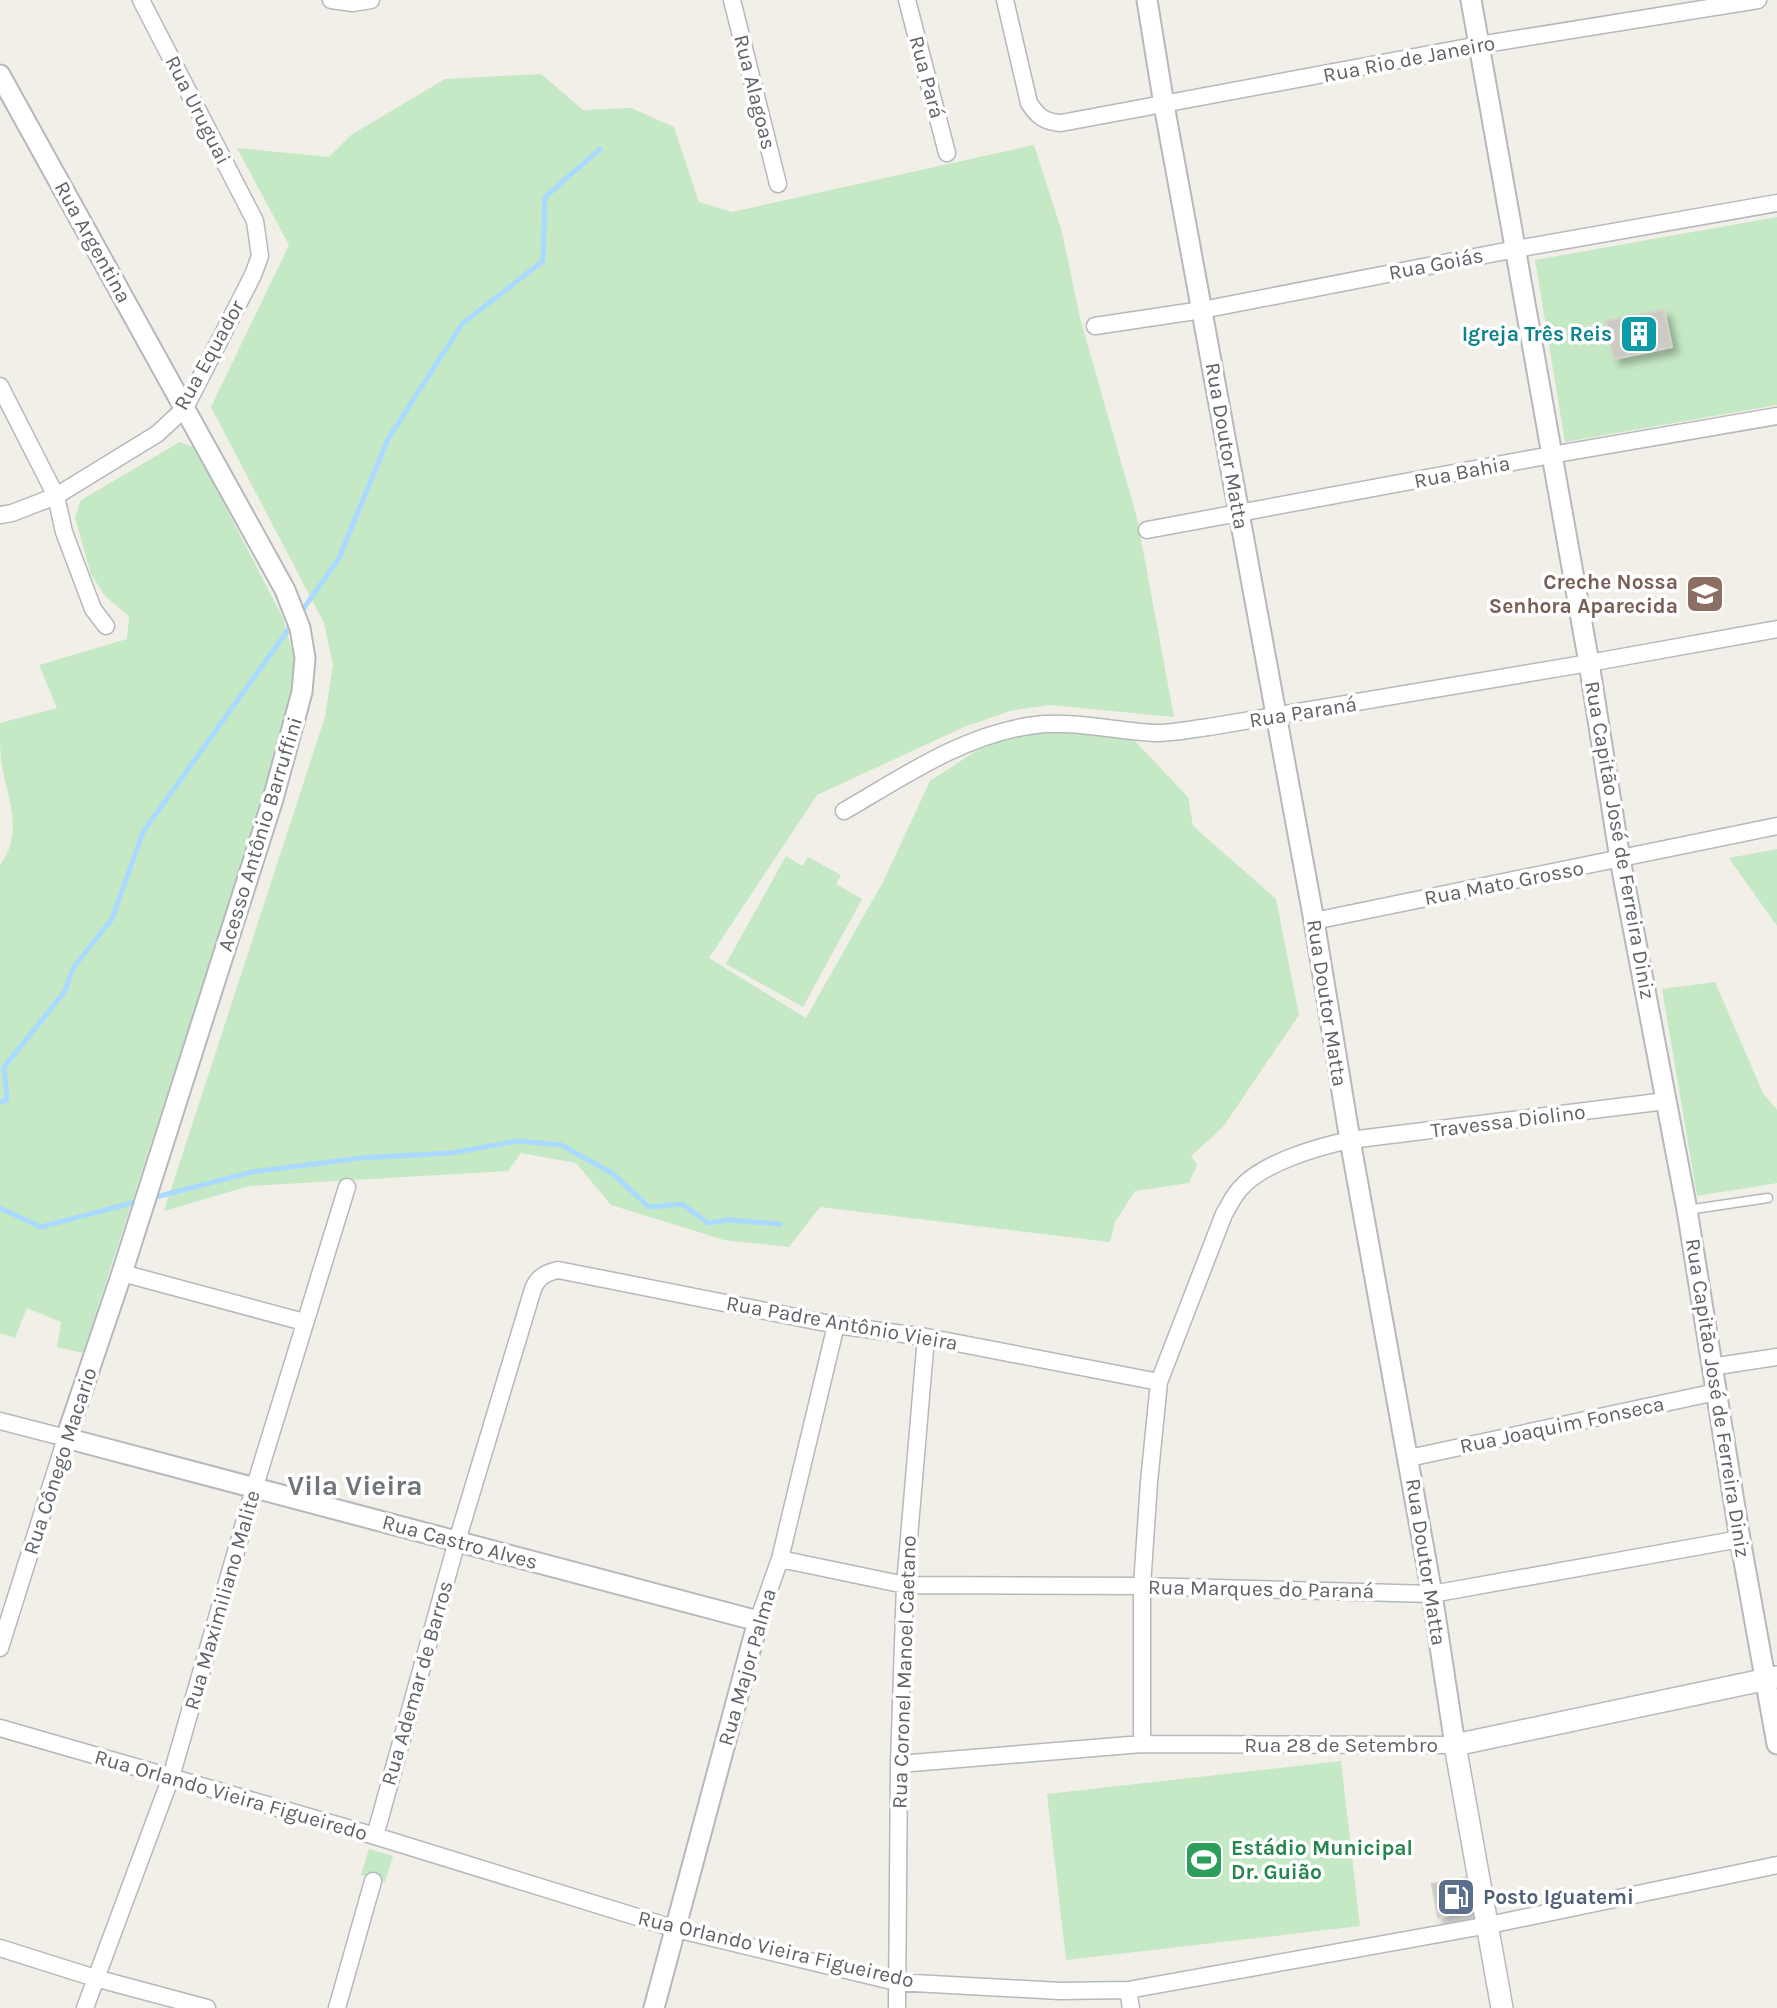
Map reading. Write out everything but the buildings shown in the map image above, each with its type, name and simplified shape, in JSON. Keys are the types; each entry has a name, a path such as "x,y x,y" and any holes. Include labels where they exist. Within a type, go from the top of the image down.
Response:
{"main road":[{"name":"Rua 28 de Setembro","path":"1455,1745 1772,1679"},
{"name":"Rua Doutor Matta","path":"1455,1745 1502,2008"}],"street":[{"name":"Rua Uruguai","path":"141,0 255,221"},
{"path":"331,0 371,0"},
{"name":"Rua Alagoas","path":"732,0 778,184"},
{"name":"Rua Pará","path":"907,0 947,153"},
{"name":"Rua Rio de Janeiro","path":"1005,0 1029,103 1038,116 1048,122 1061,123 1479,45 1758,0"},
{"name":"Rua Doutor Matta","path":"1147,0 1409,1458 1433,1594 1455,1745"},
{"name":"Rua Capitão José de Ferreira Diniz","path":"1471,0 1589,663 1620,859 1687,1210 1740,1539 1772,1679 1777,1744"},
{"name":"Rua Argentina","path":"0,75 185,408"},
{"name":"Rua Goiás","path":"1095,326 1202,310 1516,248 1777,203"},
{"name":"Rua Equador","path":"0,515 56,496 157,434 185,408 253,275 260,256 255,221"},
{"path":"0,386 56,496 64,532 88,596 93,609 106,626"},
{"name":"Acesso Antônio Barruffini","path":"122,1273 273,799 302,692 305,658 300,628 285,590 185,408"},
{"name":"Rua Bahia","path":"1147,530 1777,416"},
{"name":"Rua Paraná","path":"844,811 949,751 984,735 1030,725 1093,726 1157,733 1276,717 1777,629"},
{"name":"Rua Mato Grosso","path":"1314,921 1777,826"},
{"name":"Travessa Diolino","path":"1142,1744 1142,1586 1159,1382 1224,1214 1240,1189 1257,1174 1313,1148 1350,1140 1666,1101"},
{"name":"Rua Maximiliano Malite","path":"85,2008 171,1777 254,1489 347,1187"},
{"name":"Rua Padre Antônio Vieira","path":"533,1289 537,1280 558,1270 836,1325 926,1337 1159,1382"},
{"path":"122,1273 304,1322"},
{"name":"Rua Cônego Macario","path":"0,1648 66,1438 122,1273"},
{"name":"Rua Ademar de Barros","path":"375,1836 457,1541 533,1289"},
{"name":"Rua Major Palma","path":"654,2008 758,1620 779,1559 836,1325"},
{"name":"Rua Coronel Manoel Caetano","path":"897,2008 899,1764 905,1585 926,1337"},
{"path":"1712,1367 1777,1357"},
{"name":"Rua Joaquim Fonseca","path":"1409,1458 1716,1392"},
{"name":"Rua Castro Alves","path":"0,1421 758,1620"},
{"name":"Rua Marques do Paraná","path":"779,1559 905,1585 1142,1586 1433,1594 1740,1539"},
{"name":"Rua Orlando Vieira Figueiredo","path":"0,1728 375,1836 676,1929 896,1982 1060,1992 1128,1990 1489,1925 1777,1865"},
{"name":"Rua 28 de Setembro","path":"899,1764 1142,1744 1455,1745"},
{"path":"337,2008 373,1881"},
{"path":"0,1948 95,1978 207,2008"},
{"path":"1128,1990 1130,2008"}],"lane":[{"path":"1687,1210 1768,1198"}],"green space":[{"path":"541,74 583,110 631,108 674,127 699,202 732,212 1034,145 1062,232 1080,318 1137,518 1174,717 1050,705 1010,711 964,727 817,795 709,958 806,1018 883,882 930,781 976,751 1017,734 1050,728 1132,738 1188,797 1193,826 1276,899 1299,1015 1223,1127 1191,1156 1197,1165 1189,1183 1135,1191 1115,1222 1110,1242 820,1207 789,1247 724,1240 611,1205 576,1163 521,1153 508,1171 249,1186 164,1211 325,717 333,665 324,623 211,407 289,245 237,148 329,157 351,135 445,79"},
{"path":"1777,217 1777,405 1565,442 1535,260"},
{"path":"180,442 195,448 283,618 294,658 294,701 83,1353 57,1347 61,1322 27,1308 15,1338 0,1333 0,865 12,840 13,827 1,761 0,723 57,708 39,665 127,639 129,616 105,596 91,574 75,518 81,500"},
{"path":"1777,849 1777,926 1729,858"},
{"path":"786,856 802,866 808,857 841,875 836,884 862,899 803,1007 726,964"},
{"path":"1715,982 1763,1093 1777,1110 1777,1183 1697,1196 1662,989"},
{"name":"Estádio Municipal Dr. Guião","path":"1341,1761 1360,1926 1066,1960 1047,1794"},
{"path":"369,1849 393,1856 385,1882 361,1875"}],"waterway":[{"path":"299,615 339,558 388,439 462,324 543,261 545,197 600,149"},
{"path":"0,1102 7,1100 4,1067 65,991 73,968 112,919 143,832 293,623"},
{"path":"152,1198 252,1172 361,1158 451,1153 518,1141 561,1145 612,1173 649,1207 682,1204 708,1223 729,1220 780,1224"},
{"path":"0,1208 41,1227 139,1201"}],"place":[{"name":"Igreja Três Reis","path":"1639,334"},
{"name":"Creche Nossa Senhora Aparecida","path":"1705,594"},
{"name":"Estádio Municipal Dr. Guião","path":"1204,1860"},
{"name":"Posto Iguatemi","path":"1456,1897"}],"district":[{"name":"Vila Vieira","path":"355,1485"}]}
